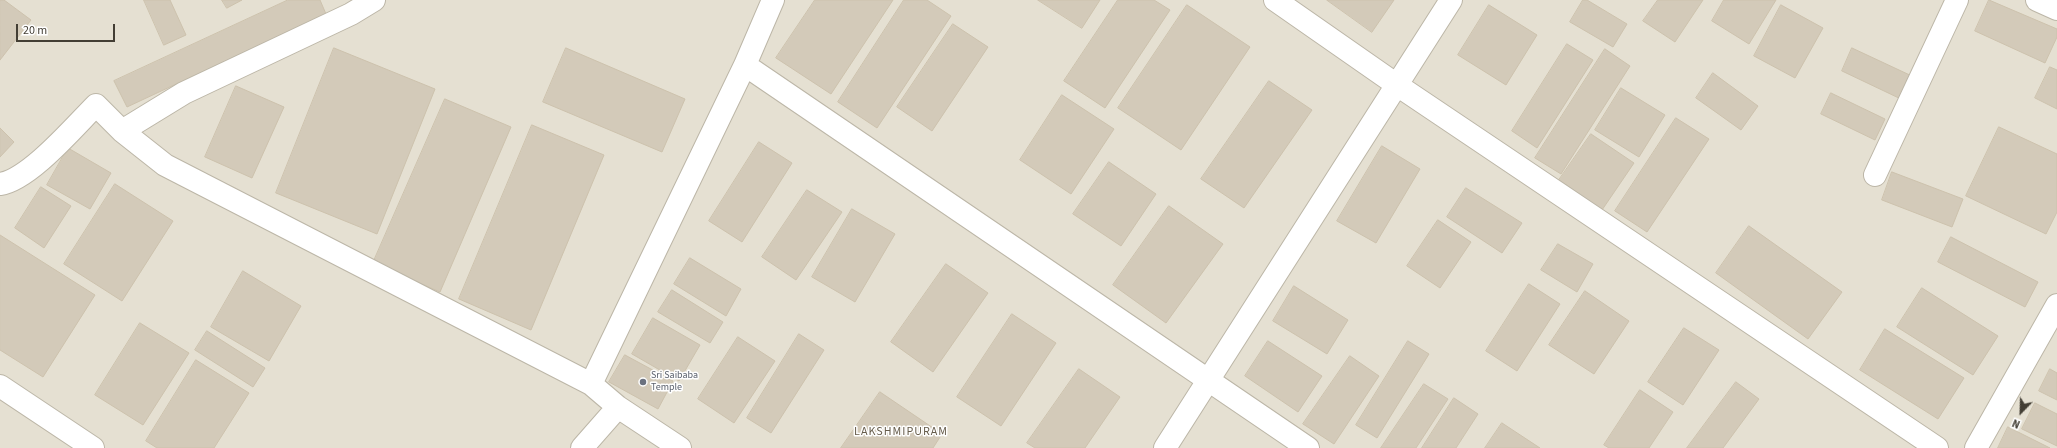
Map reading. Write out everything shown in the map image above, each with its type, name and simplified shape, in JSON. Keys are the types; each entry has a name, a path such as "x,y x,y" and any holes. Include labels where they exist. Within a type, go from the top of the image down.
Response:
{"street":[{"path":"122,131 184,93 352,14 374,0"},
{"path":"591,384 745,65 773,0"},
{"path":"1275,0 1397,85 1937,448"},
{"path":"1165,448 1451,0"},
{"path":"1875,175 1957,0"},
{"path":"2037,0 2057,9"},
{"path":"745,65 1308,448"},
{"path":"0,184 7,183 30,170 96,105 122,131 165,165 591,384 618,407 680,448"},
{"path":"1976,448 2057,306"},
{"path":"0,386 93,448"},
{"path":"582,448 618,407"}],"shaded area":[{"path":"0,0 2057,0 2057,448 0,448"}],"building":[{"path":"0,0 4,0 31,20 0,60"},
{"path":"144,0 170,0 186,35 164,45"},
{"path":"222,0 242,0 227,8"},
{"path":"288,0 320,0 326,14 127,107 114,81"},
{"path":"815,0 893,0 831,94 776,58"},
{"path":"904,0 927,0 951,16 877,128 838,102"},
{"path":"1038,0 1100,0 1082,28"},
{"path":"1118,0 1154,0 1170,10 1105,108 1064,81"},
{"path":"1327,0 1394,0 1372,32"},
{"path":"1583,0 1587,0 1627,24 1613,47 1570,22"},
{"path":"1658,0 1703,0 1675,42 1643,21"},
{"path":"1724,0 1776,0 1749,44 1712,21"},
{"path":"1989,0 2057,29 2057,37 2045,63 1975,31"},
{"path":"1187,5 1250,47 1181,150 1118,108"},
{"path":"1489,5 1537,35 1506,85 1458,55"},
{"path":"1781,5 1823,28 1795,78 1754,56"},
{"path":"953,24 988,47 932,131 897,107"},
{"path":"1567,44 1593,60 1537,148 1512,131"},
{"path":"334,48 435,89 377,234 276,193"},
{"path":"566,48 685,99 662,152 543,102"},
{"path":"1852,48 1914,77 1903,100 1842,71"},
{"path":"1605,49 1630,66 1561,174 1535,158"},
{"path":"2050,67 2057,70 2057,109 2035,98"},
{"path":"1713,73 1758,106 1741,130 1696,98"},
{"path":"1269,81 1312,110 1244,208 1201,179"},
{"path":"236,86 284,107 252,178 205,157"},
{"path":"1621,88 1665,115 1639,157 1595,130"},
{"path":"1831,93 1885,119 1875,140 1821,114"},
{"path":"1062,95 1114,129 1071,194 1020,160"},
{"path":"445,99 511,127 440,292 373,263"},
{"path":"1676,118 1709,139 1647,232 1615,211"},
{"path":"532,125 604,155 531,330 459,299"},
{"path":"1999,127 2057,154 2057,212 2046,234 1966,196"},
{"path":"0,128 14,142 0,157"},
{"path":"1591,134 1634,163 1602,210 1559,180"},
{"path":"759,142 792,163 742,242 709,221"},
{"path":"1382,146 1420,169 1376,243 1337,221"},
{"path":"68,148 111,173 90,209 47,185"},
{"path":"1109,162 1156,194 1121,246 1073,214"},
{"path":"1892,172 1963,199 1952,227 1882,200"},
{"path":"115,184 173,221 122,301 64,264"},
{"path":"41,187 71,206 44,248 15,228"},
{"path":"1466,188 1522,223 1502,253 1447,217"},
{"path":"807,190 842,212 796,280 762,257"},
{"path":"1169,206 1223,244 1166,323 1113,285"},
{"path":"852,209 895,234 855,302 812,277"},
{"path":"1438,220 1471,242 1440,288 1407,266"},
{"path":"1749,226 1842,292 1808,339 1716,273"},
{"path":"0,235 95,295 43,377 0,350"},
{"path":"1951,237 2038,282 2025,307 1938,262"},
{"path":"1558,244 1593,264 1577,292 1541,270"},
{"path":"690,258 741,289 726,316 674,284"},
{"path":"946,264 988,293 933,372 891,342"},
{"path":"243,271 301,306 269,361 211,327"},
{"path":"1529,284 1560,304 1517,371 1486,351"},
{"path":"1294,286 1348,320 1327,354 1273,321"},
{"path":"1922,288 1998,336 1973,375 1897,327"},
{"path":"672,290 723,322 710,343 658,312"},
{"path":"1585,291 1629,321 1594,374 1549,345"},
{"path":"1012,314 1056,343 1001,426 957,397"},
{"path":"653,318 700,345 679,381 632,354"},
{"path":"140,323 189,353 143,425 95,395"},
{"path":"1684,328 1719,350 1683,405 1648,382"},
{"path":"1885,329 1964,378 1938,419 1860,370"},
{"path":"207,331 265,368 253,387 195,350"},
{"path":"799,334 824,350 771,433 747,418"},
{"path":"738,337 775,361 734,423 698,399"},
{"path":"1268,341 1322,376 1298,412 1245,376"},
{"path":"1408,341 1429,354 1377,438 1356,425"},
{"path":"625,355 673,381 658,409 609,382"},
{"path":"1350,356 1379,376 1334,444 1303,424"},
{"path":"196,360 249,393 214,448 157,448 146,441"},
{"path":"1079,369 1120,397 1085,448 1035,448 1027,443"},
{"path":"2050,369 2057,373 2057,400 2039,391"},
{"path":"1736,382 1759,399 1723,448 1687,448"},
{"path":"1424,384 1448,399 1416,448 1381,448"},
{"path":"1640,390 1673,412 1649,448 1609,448 1604,445"},
{"path":"880,392 942,434 933,448 841,448"},
{"path":"1454,398 1478,414 1456,448 1422,448"},
{"path":"2035,403 2057,414 2057,446 2022,429"},
{"path":"1502,423 1540,448 1485,448"},
{"path":"2008,427 2050,448 1998,448"}],"place":[{"name":"Sri Saibaba Temple","path":"643,382"}],"district":[{"name":"LAKSHMIPURAM","path":"901,432"}]}
